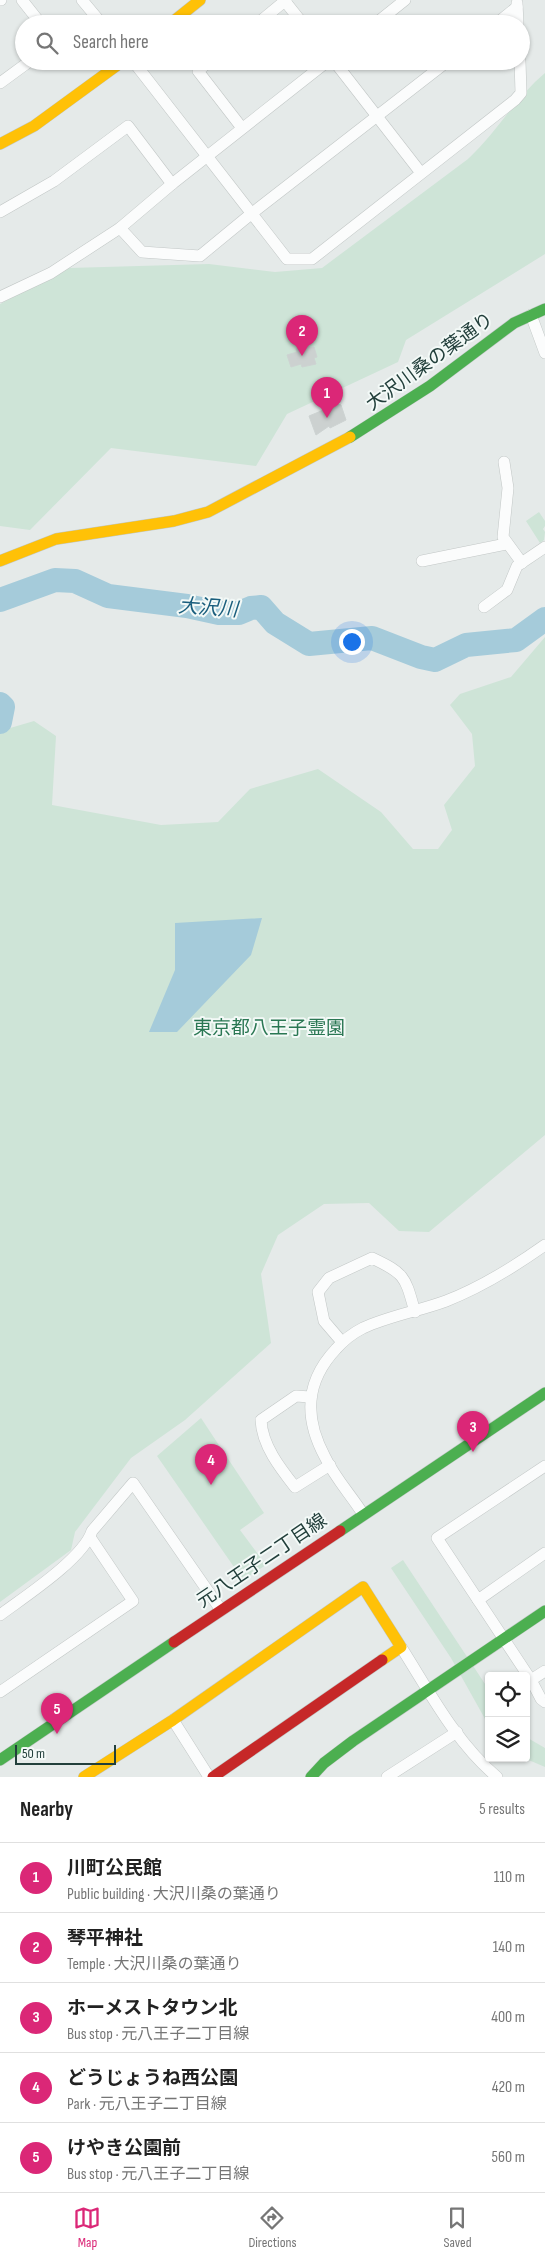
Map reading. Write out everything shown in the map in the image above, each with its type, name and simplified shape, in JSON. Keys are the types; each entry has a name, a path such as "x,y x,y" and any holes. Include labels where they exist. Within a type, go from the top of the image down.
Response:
{"street":[{"path":"22,0 34,15"},
{"path":"82,0 94,15"},
{"path":"181,15 200,0"},
{"path":"268,15 285,0 296,15"},
{"path":"387,15 406,0"},
{"path":"505,15 517,4"},
{"path":"0,83 18,70"},
{"path":"0,144 34,126 111,70"},
{"path":"140,70 206,157 287,258 312,259 521,93 520,70"},
{"path":"199,70 198,71 242,128"},
{"path":"1,294 51,273 120,228 172,184 316,70"},
{"path":"341,70 420,173"},
{"path":"120,228 142,252 200,256 251,214 437,70"},
{"path":"0,212 54,181 128,126 172,184"},
{"name":"大沢川桑の葉通り","path":"0,561 56,539 174,521 208,512 360,432 386,416 514,323 545,309"},
{"path":"531,315 545,353"},
{"path":"504,462 508,488 503,537 506,544 522,563"},
{"path":"422,561 506,544"},
{"path":"484,606 506,590 517,566 545,547"},
{"path":"363,1514 330,1465 316,1432 312,1420 310,1397 316,1376 342,1342 361,1329 415,1312 480,1286 545,1245"},
{"path":"342,1342 324,1321 318,1292 329,1278 372,1258 394,1268 405,1278 415,1312"},
{"name":"元八王子二丁目線","path":"0,1760 220,1610 545,1393"},
{"path":"310,1397 296,1396 261,1420 262,1430 278,1466 295,1487 330,1465"},
{"path":"545,1466 437,1538 531,1680 541,1699 545,1702"},
{"path":"0,1616 77,1555 92,1531 133,1483 220,1610"},
{"path":"0,1692 132,1600 90,1537"},
{"path":"478,1600 545,1553"},
{"path":"84,1777 173,1720 363,1587 457,1732 481,1763 497,1777"},
{"path":"312,1777 324,1763 353,1740 545,1611"},
{"path":"213,1777 401,1647"},
{"path":"531,1680 545,1671"},
{"path":"173,1720 209,1777"},
{"path":"395,1775 457,1732"}],"green space":[{"path":"545,73 545,254 406,340 398,362 287,414 256,466 111,448 30,530 0,526 0,304 69,268 209,264 275,272 322,268 468,159 525,93"},
{"path":"539,512 545,521 543,529 545,532 544,540 540,543 526,521"},
{"name":"東京都八王子霊園","path":"545,637 545,1135 429,1232 399,1231 369,1203 324,1204 278,1235 261,1274 271,1343 185,1420 131,1458 75,1532 71,1550 0,1602 0,731 34,721 56,736 52,805 161,825 218,822 250,789 318,769 381,812 413,849 438,849 452,830 444,805 475,766 472,734 450,705 460,694 511,677"},
{"path":"201,1418 264,1513 240,1530 266,1565 243,1580 157,1456"},
{"path":"403,1560 485,1684 485,1719 451,1658 391,1568"},
{"path":"530,1739 545,1748 545,1767 530,1761"}],"water":[{"path":"262,918 251,955 177,1032 149,1032 175,970 175,923"}],"building":[{"path":"309,346 310,348 314,347 317,357 314,358 316,364 302,367 301,364 291,367 287,355 297,352 296,349"},
{"path":"338,404 341,405 346,420 330,428 329,426 316,435 309,416"}],"waterway":[{"name":"大沢川","path":"0,600 55,580 75,581 108,596 187,606 219,613 239,613 251,608 261,607 275,623 309,644 372,638 421,657 435,660 466,645 516,640 545,619"},
{"name":"大沢川","path":"0,704 3,707 0,722"}],"traffic: fast":[{"path":"350,437 430,386 514,323 545,309"},
{"path":"340,1531 545,1393"},
{"path":"311,1777 324,1763 353,1741 545,1611"},
{"path":"0,1760 174,1642"}],"traffic: slow":[{"path":"181,15 200,0"},
{"path":"0,144 34,126 111,70"},
{"path":"0,561 56,539 174,521 208,512 350,437"},
{"path":"84,1777 173,1720 363,1587 401,1647 382,1660"}],"traffic: jam":[{"path":"174,1642 340,1531"},
{"path":"213,1777 382,1660"}],"place":[{"name":"琴平神社","path":"302,356"},
{"name":"川町公民館","path":"327,418"},
{"name":"ホーメストタウン北","path":"473,1452"},
{"name":"どうじょうね西公園","path":"211,1485"},
{"name":"けやき公園前","path":"57,1734"}]}
